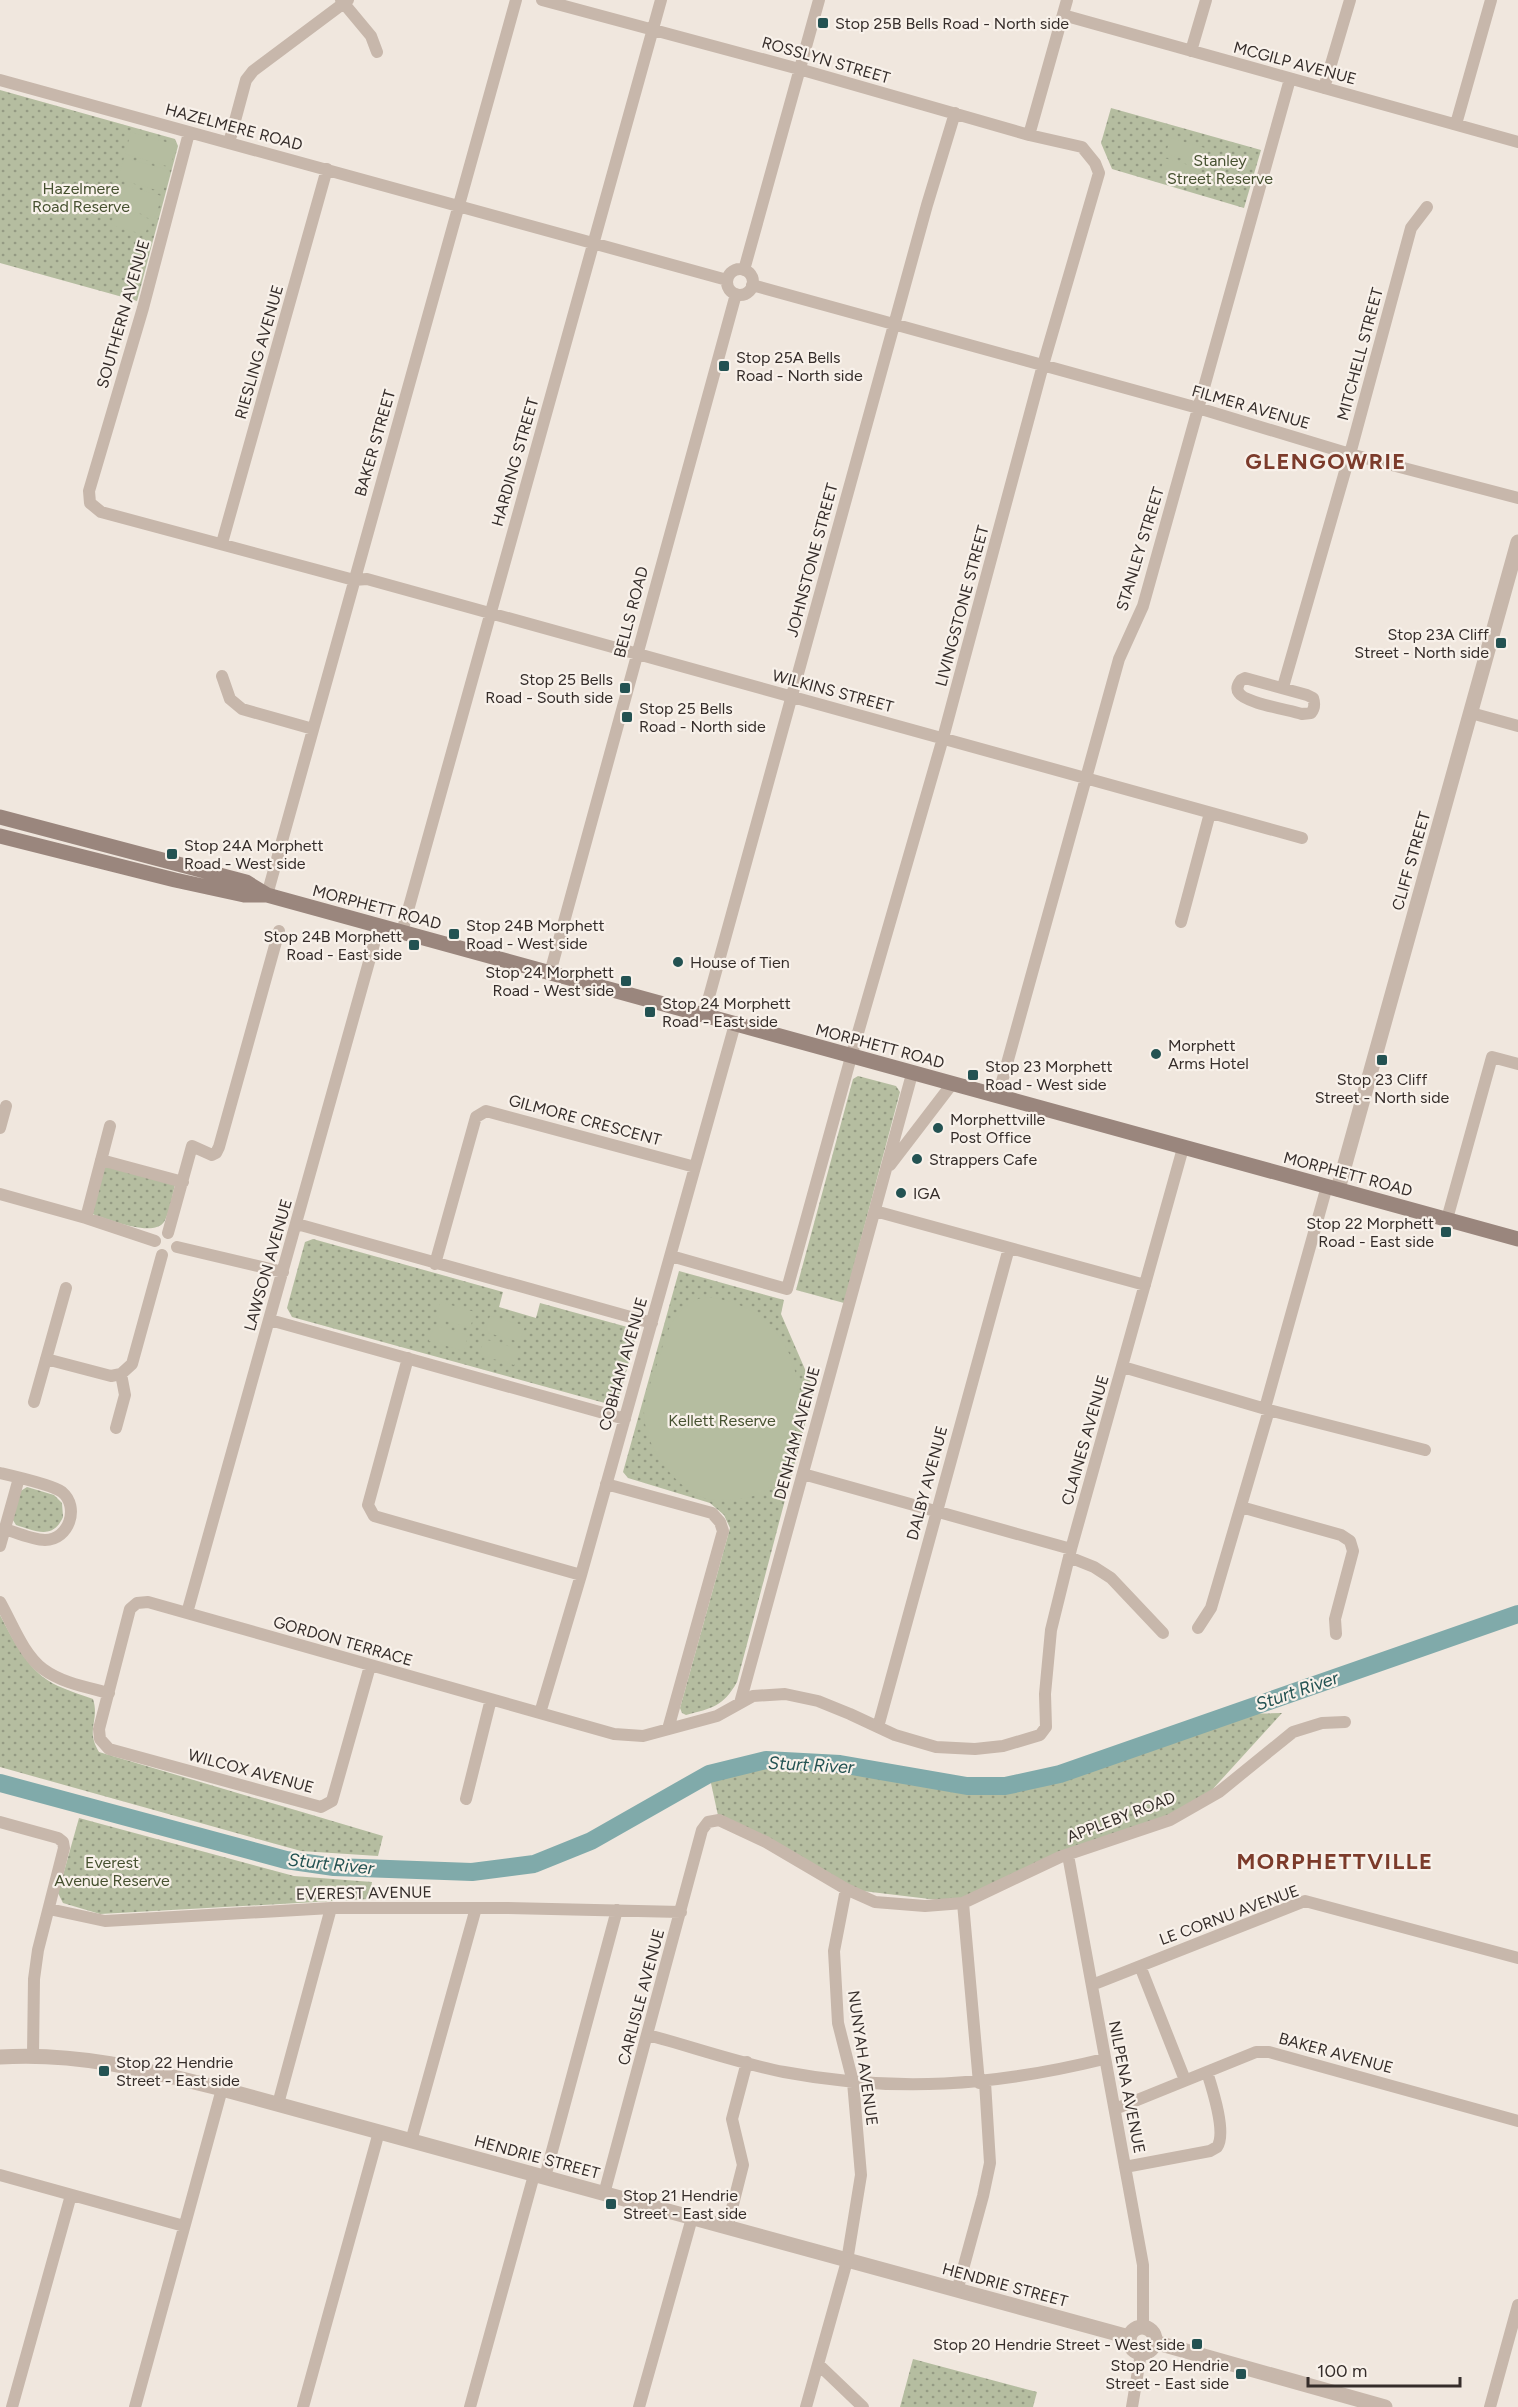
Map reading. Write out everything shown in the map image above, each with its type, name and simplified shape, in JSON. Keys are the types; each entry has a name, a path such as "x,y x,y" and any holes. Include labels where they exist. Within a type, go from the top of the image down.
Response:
{"main road":[{"name":"MORPHETT ROAD","path":"0,817 246,882 267,895"},
{"name":"MORPHETT ROAD","path":"0,836 175,880 244,895 267,895 1518,1239"}],"street":[{"name":"BAKER STREET","path":"267,895 516,0"},
{"name":"ROSSLYN STREET","path":"542,0 799,69 1029,135 1082,147 1095,163"},
{"name":"HARDING STREET","path":"402,932 661,0"},
{"path":"744,270 819,0"},
{"path":"1029,135 1067,0"},
{"path":"1191,51 1206,0"},
{"path":"1324,88 1350,0"},
{"path":"1456,124 1491,0"},
{"path":"229,143 246,80 253,71 344,1 371,36 377,52"},
{"name":"MCGILP AVENUE","path":"1063,15 1518,142"},
{"name":"STANLEY STREET","path":"998,1096 1119,659 1143,606 1290,79"},
{"name":"HAZELMERE ROAD","path":"0,80 459,205"},
{"name":"JOHNSTONE STREET","path":"704,1015 894,325 955,113"},
{"name":"SOUTHERN AVENUE","path":"90,504 90,491 189,133"},
{"name":"LIVINGSTONE STREET","path":"671,1256 787,1289 943,738 1043,365 1099,173 1095,163"},
{"name":"RIESLING AVENUE","path":"222,543 327,169"},
{"path":"459,205 727,280"},
{"name":"MITCHELL STREET","path":"1283,687 1411,228 1427,207"},
{"path":"727,280 735,271 744,270"},
{"path":"727,280 730,290 736,294 748,292 752,285 752,278 744,270"},
{"name":"FILMER AVENUE","path":"752,285 1518,498"},
{"name":"BELLS ROAD","path":"550,973 736,294"},
{"name":"WILKINS STREET","path":"90,504 101,512 354,580 367,579 1302,838"},
{"name":"CLIFF STREET","path":"1332,1188 1471,713 1518,542"},
{"path":"222,676 230,699 242,709 313,729"},
{"path":"1245,678 1283,687 1313,698 1315,704 1311,713 1302,714 1248,699 1239,693 1237,688 1240,680 1245,678"},
{"path":"1471,713 1518,726"},
{"path":"1181,922 1210,813"},
{"name":"LAWSON AVENUE","path":"187,1613 380,926"},
{"path":"168,1233 192,1146 212,1155 219,1147 279,931"},
{"name":"COBHAM AVENUE","path":"540,1713 581,1575 735,1024"},
{"path":"1447,1219 1492,1057 1518,1064"},
{"name":"DENHAM AVENUE","path":"740,1703 912,1074"},
{"name":"DENHAM AVENUE","path":"885,1171 952,1084"},
{"path":"0,1128 6,1106"},
{"name":"GILMORE CRESCENT","path":"435,1264 476,1117 486,1111 695,1167"},
{"path":"86,1218 110,1126"},
{"name":"CLAINES AVENUE","path":"1032,1739 1040,1735 1046,1727 1045,1694 1051,1630 1070,1553 1183,1148"},
{"path":"101,1160 183,1182"},
{"path":"1198,1628 1211,1608 1332,1188"},
{"path":"0,1194 86,1218 155,1241"},
{"path":"875,1211 1145,1285"},
{"path":"297,1224 651,1323"},
{"path":"168,1233 177,1239 177,1247 170,1255 162,1255 156,1249 155,1241 160,1234 168,1233"},
{"path":"177,1247 284,1272"},
{"name":"DALBY AVENUE","path":"878,1727 1009,1248"},
{"path":"46,1359 111,1376 121,1374 132,1364 162,1255"},
{"path":"34,1402 66,1288"},
{"path":"270,1320 625,1419"},
{"path":"408,1358 368,1505 374,1516 581,1575"},
{"path":"1123,1367 1267,1409 1425,1450"},
{"path":"116,1428 125,1395 121,1374"},
{"path":"0,1473 61,1490 69,1499 70,1520 63,1533 52,1539 43,1540 5,1529"},
{"path":"802,1474 937,1511 1070,1553 1111,1578 1163,1633"},
{"path":"0,1546 19,1478"},
{"path":"606,1484 712,1513 720,1522 723,1531 668,1729"},
{"path":"1241,1508 1341,1535 1350,1541 1353,1551 1335,1619 1336,1634"},
{"path":"0,1602 30,1656 43,1669 72,1684 108,1693"},
{"name":"GORDON TERRACE","path":"108,1693 130,1610 137,1603 148,1602 614,1734 643,1736 717,1716 753,1696 785,1694 818,1701 895,1735 936,1747 975,1749 1003,1746 1032,1739"},
{"name":"WILCOX AVENUE","path":"108,1693 99,1729 100,1738 109,1749 321,1807 332,1801 369,1666"},
{"path":"466,1798 491,1699"},
{"name":"APPLEBY ROAD","path":"719,1820 766,1842 846,1889 875,1902 925,1906 963,1902 1068,1855 1170,1820 1219,1792 1293,1732 1322,1723 1345,1722"},
{"name":"CARLISLE AVENUE","path":"604,2194 702,1830 708,1822 719,1820"},
{"path":"0,1822 58,1838 63,1842 64,1853 38,1950 34,1979 33,2055"},
{"name":"NILPENA AVENUE","path":"1068,1855 1143,2265 1143,2327"},
{"name":"NUNYAH AVENUE","path":"806,2407 847,2261 861,2175 853,2082 838,2023 834,1951 846,1889"},
{"name":"LE CORNU AVENUE","path":"1092,1985 1305,1901 1518,1959"},
{"path":"957,2291 983,2196 990,2154 963,1902"},
{"path":"278,2104 331,1908"},
{"name":"EVEREST AVENUE","path":"49,1909 105,1921 331,1908 681,1912"},
{"path":"411,2141 476,1908"},
{"path":"470,2407 617,1910"},
{"path":"1140,1966 1185,2080"},
{"path":"648,2035 782,2071 853,2082 917,2085 982,2082 1049,2073 1104,2059"},
{"name":"BAKER AVENUE","path":"1115,2109 1256,2052 1269,2052 1518,2121"},
{"name":"HENDRIE STREET","path":"0,2057 33,2055 118,2063 278,2104 1129,2337"},
{"path":"727,2228 743,2165 732,2119 747,2062"},
{"path":"1125,2167 1210,2151 1217,2147 1221,2136 1207,2072"},
{"path":"135,2407 222,2089"},
{"path":"303,2407 379,2132"},
{"path":"0,2175 184,2226"},
{"path":"12,2407 71,2194"},
{"path":"639,2407 692,2218"},
{"path":"1490,2407 1518,2305"},
{"path":"1143,2327 1153,2333 1154,2342 1150,2350 1141,2353 1131,2347 1129,2337 1133,2330 1143,2327"},
{"path":"1154,2342 1385,2407"},
{"path":"1132,2407 1141,2353"},
{"path":"818,2364 862,2407"}],"green space":[{"name":"Hazelmere Road Reserve","path":"0,90 175,139 178,146 137,301 0,263"},
{"name":"Stanley Street Reserve","path":"1111,108 1261,150 1244,208 1112,169 1101,143"},
{"path":"131,132 176,145 170,167 125,154"},
{"path":"1170,138 1205,148 1201,164 1166,154"},
{"path":"124,158 169,170 163,192 118,179"},
{"path":"1164,158 1199,168 1195,183 1160,174"},
{"path":"117,183 162,196 155,218 111,205"},
{"path":"115,209 150,219 145,235 111,225"},
{"path":"858,1076 896,1086 900,1092 844,1303 796,1290 853,1079"},
{"path":"105,1165 175,1185 164,1222 158,1226 141,1228 92,1214"},
{"path":"313,1239 503,1292 499,1307 536,1318 540,1303 631,1328 636,1336 618,1401 612,1405 292,1317 287,1308 305,1242"},
{"name":"Kellett Reserve","path":"679,1271 784,1300 781,1314 814,1390 737,1682 722,1702 686,1715 680,1708 730,1528 724,1515 710,1503 628,1478 623,1472"},
{"path":"704,1297 729,1301 750,1310 768,1323 782,1340 792,1359 797,1381 798,1405 790,1452 778,1479 765,1491 751,1497 716,1500 704,1498 693,1492 671,1474 662,1463 645,1425 646,1399 666,1336 679,1312"},
{"path":"440,1302 475,1312 470,1328 436,1318"},
{"path":"490,1316 525,1326 520,1342 485,1332"},
{"path":"434,1325 468,1335 464,1351 429,1341"},
{"path":"484,1339 519,1349 514,1365 479,1355"},
{"path":"27,1487 54,1495 62,1503 63,1517 54,1529 43,1532 16,1525 11,1517 19,1492"},
{"path":"0,1615 23,1656 38,1673 58,1686 93,1699 95,1713 93,1737 99,1752 383,1836 378,1856 301,1851 0,1767"},
{"path":"1282,1713 1201,1802 963,1903 846,1889 719,1820 709,1774 766,1760 840,1764 967,1786 1005,1786 1060,1774 1231,1714"},
{"name":"Everest Avenue Reserve","path":"79,1818 294,1876 372,1882 369,1899 100,1914 63,1903 58,1893"},
{"path":"913,2359 1037,2392 1033,2407 900,2407"}],"waterway":[{"name":"Sturt River","path":"0,1783 286,1860 334,1867 472,1872 534,1864 591,1841 709,1774 766,1760 840,1764 967,1786 1005,1786 1060,1774 1518,1614"}],"place":[{"name":"Stop 25B Bells Road - North side","path":"823,23"},
{"name":"Stop 25A Bells Road - North side","path":"724,366"},
{"name":"Stop 23A Cliff Street - North side","path":"1501,643"},
{"name":"Stop 25 Bells Road - South side","path":"625,688"},
{"name":"Stop 25 Bells Road - North side","path":"627,717"},
{"name":"Stop 24A Morphett Road - West side","path":"172,854"},
{"name":"Stop 24B Morphett Road - West side","path":"454,934"},
{"name":"Stop 24B Morphett Road - East side","path":"414,945"},
{"name":"House of Tien","path":"678,962"},
{"name":"Stop 24 Morphett Road - West side","path":"626,981"},
{"name":"Stop 24 Morphett Road - East side","path":"650,1012"},
{"name":"Morphett Arms Hotel","path":"1156,1054"},
{"name":"Stop 23 Cliff Street - North side","path":"1382,1060"},
{"name":"Stop 23 Morphett Road - West side","path":"973,1075"},
{"name":"Morphettville Post Office","path":"938,1128"},
{"name":"Strappers Cafe","path":"917,1159"},
{"name":"IGA","path":"901,1193"},
{"name":"Stop 22 Morphett Road - East side","path":"1446,1232"},
{"name":"Stop 22 Hendrie Street - East side","path":"104,2071"},
{"name":"Stop 21 Hendrie Street - East side","path":"611,2204"},
{"name":"Stop 20 Hendrie Street - West side","path":"1197,2344"},
{"name":"Stop 20 Hendrie Street - East side","path":"1241,2374"}],"district":[{"name":"GLENGOWRIE","path":"1326,461"},
{"name":"MORPHETTVILLE","path":"1335,1861"}]}
